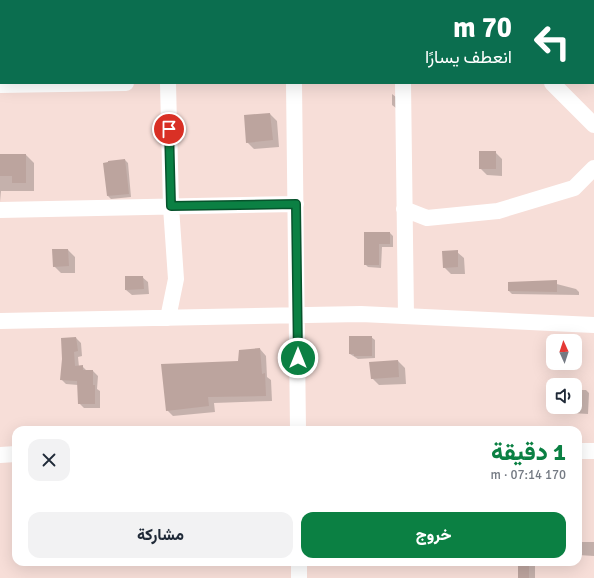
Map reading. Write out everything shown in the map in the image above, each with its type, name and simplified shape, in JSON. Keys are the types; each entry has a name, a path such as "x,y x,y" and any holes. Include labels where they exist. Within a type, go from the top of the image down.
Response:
{"street":[{"path":"0,85 63,84"},
{"path":"168,84 171,206 176,279 168,318"},
{"path":"294,84 298,316 298,426"},
{"path":"403,84 406,316"},
{"path":"553,84 594,125"},
{"path":"404,209 428,218 498,211 574,188 594,168"},
{"path":"0,210 296,204"},
{"path":"0,322 361,314 594,325"},
{"path":"582,451 594,451"},
{"path":"0,455 12,454"},
{"path":"299,566 299,578"}],"building":[{"path":"270,113 273,140 246,143 244,115"},
{"path":"479,151 496,151 496,169 479,169"},
{"path":"0,154 26,154 26,183 12,183 12,176 0,176"},
{"path":"125,159 129,194 107,196 103,163"},
{"path":"364,232 390,232 390,244 379,244 379,265 364,265"},
{"path":"52,249 68,249 69,266 53,267"},
{"path":"458,250 458,267 443,268 442,251"},
{"path":"125,276 143,276 144,289 125,290"},
{"path":"557,280 557,292 508,291 508,282"},
{"path":"349,336 372,336 372,356 354,356 354,354 349,354"},
{"path":"76,337 78,351 74,352 75,366 83,365 83,370 93,370 95,404 78,404 77,381 60,380 62,359 61,338"},
{"path":"260,348 262,374 265,373 266,396 208,397 209,406 166,411 161,364 238,361 239,350"},
{"path":"398,360 399,377 371,379 369,362"},
{"path":"518,566 529,566 529,578 518,578"}],"route":[{"path":"169,129 171,206 296,204 298,358"}]}
